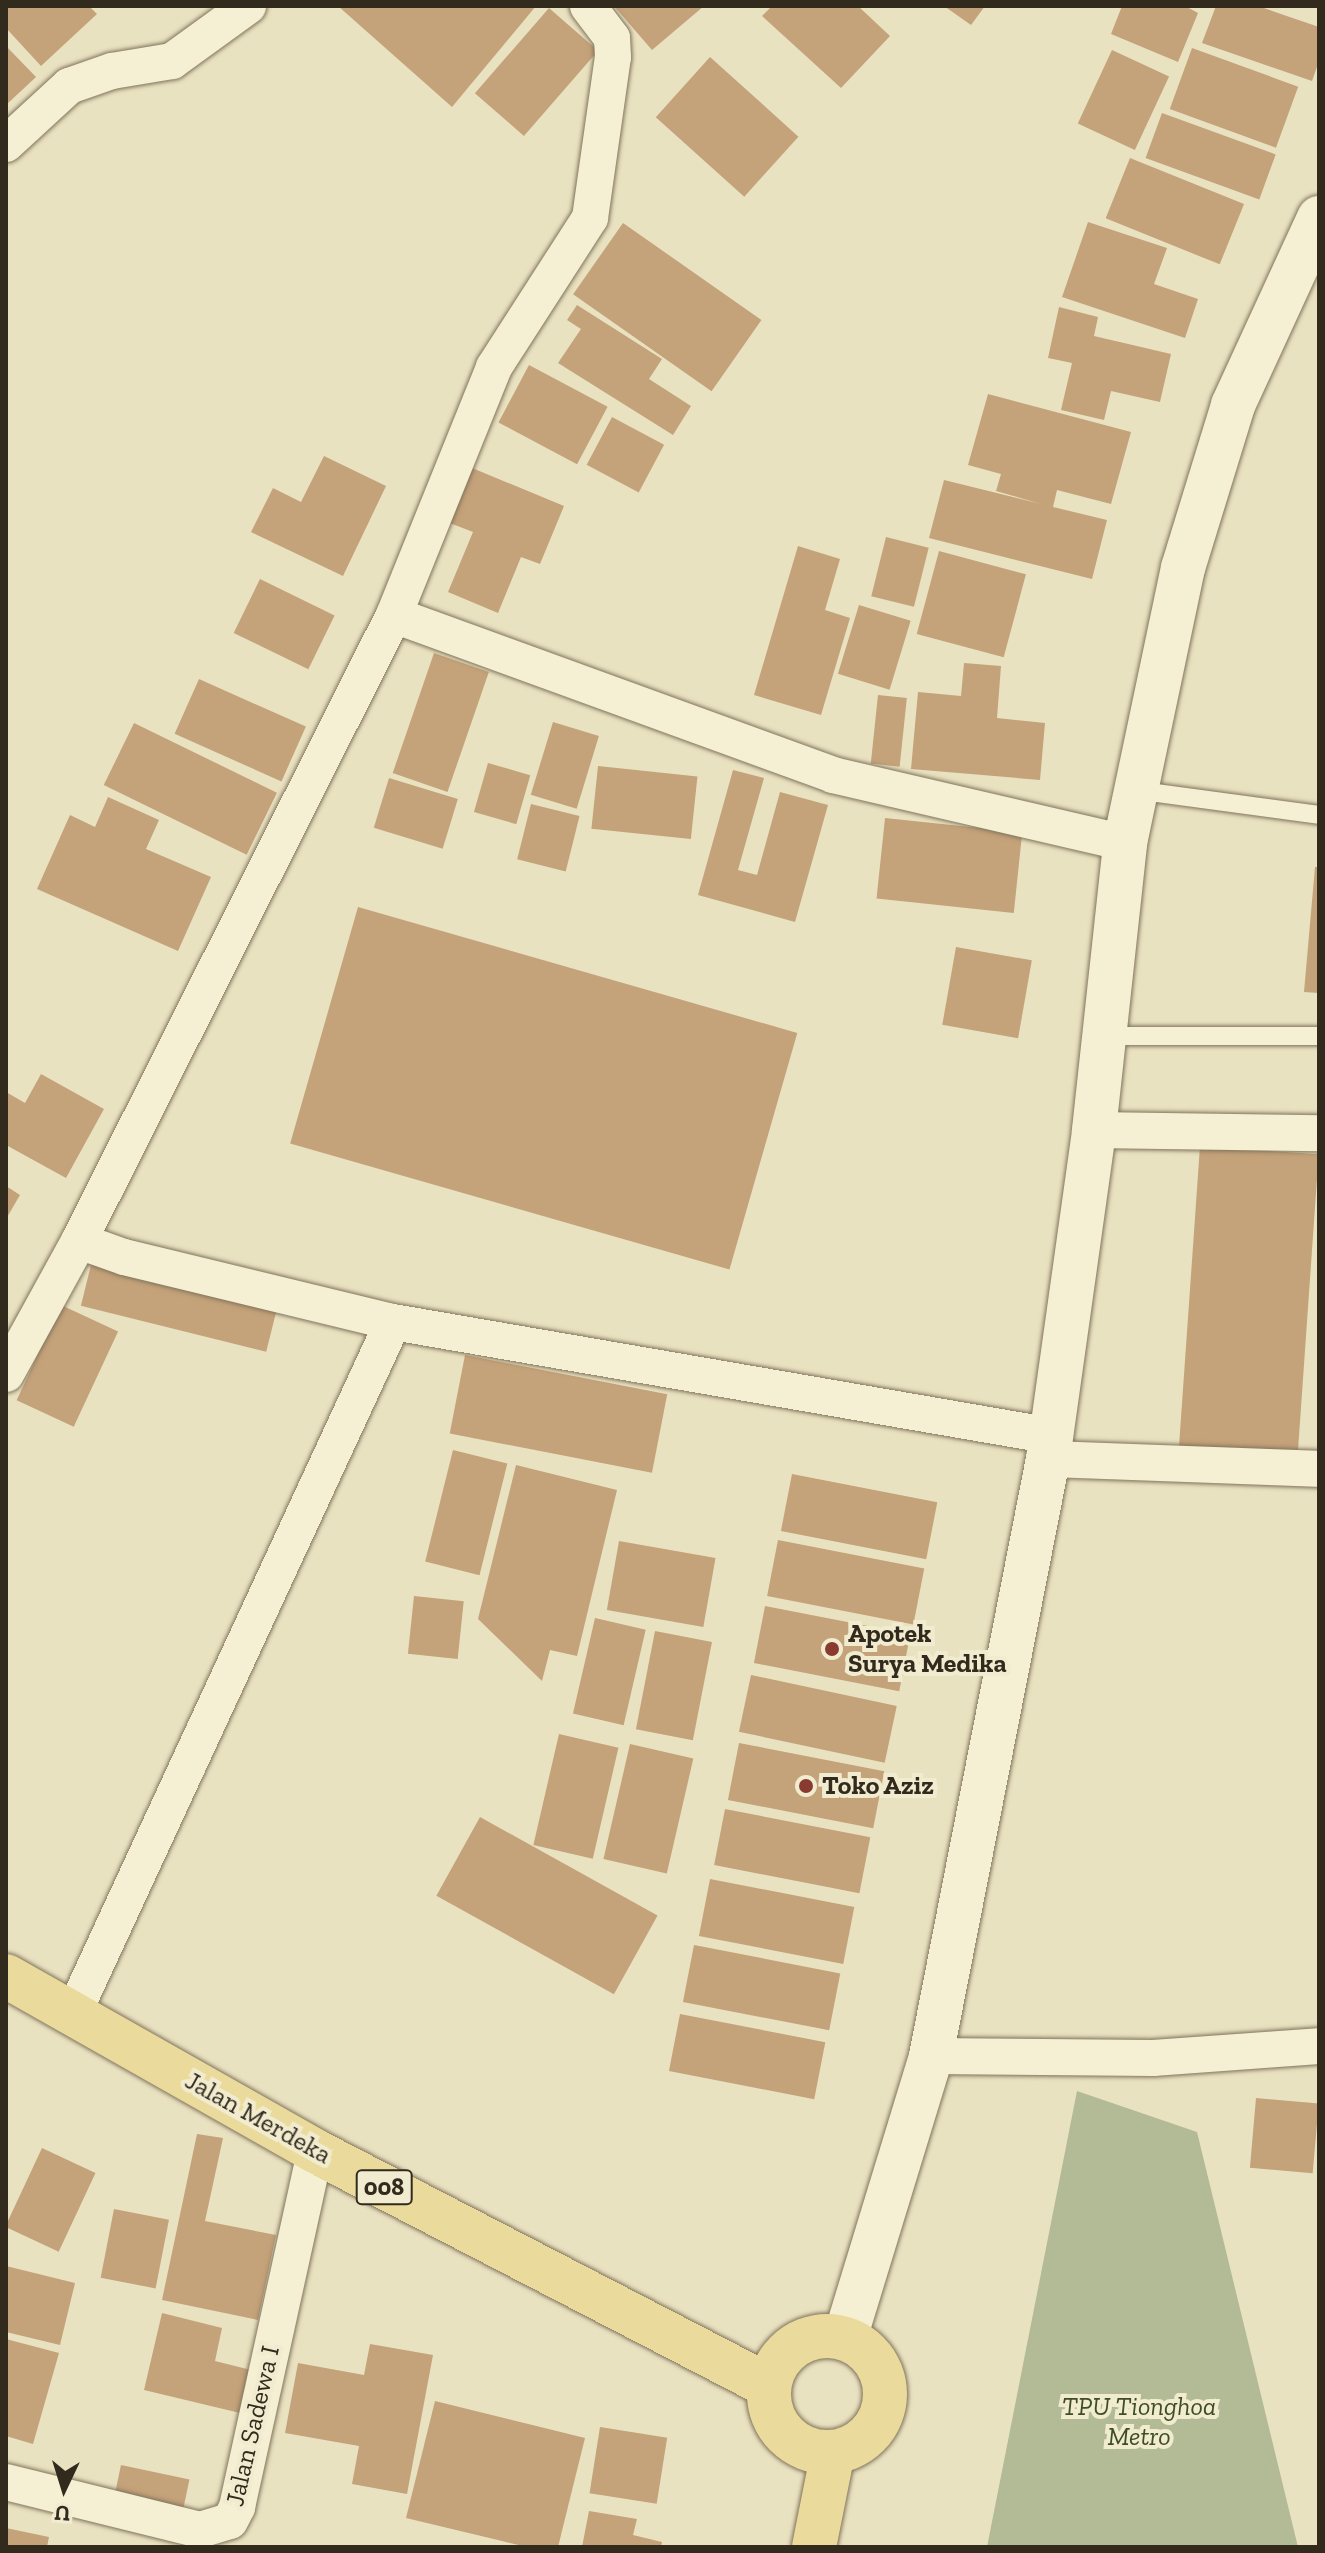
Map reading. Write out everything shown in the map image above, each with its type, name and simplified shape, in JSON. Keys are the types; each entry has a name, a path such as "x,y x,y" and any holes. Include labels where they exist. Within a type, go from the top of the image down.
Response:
{"main road":[{"name":"Jalan Merdeka","path":"6,1976 315,2151 769,2386"},
{"path":"845,2338 865,2349 879,2367 885,2389 883,2411 873,2431 855,2445 833,2452 793,2441 770,2407 769,2386 782,2359 805,2340 845,2338"},
{"path":"814,2547 833,2452"}],"street":[{"path":"6,144 69,86 112,71 172,61 248,6"},
{"path":"6,1374 79,1241 394,615 494,367 590,218 613,57 612,38 588,6"},
{"path":"845,2338 931,2056 1050,1447 1094,1130 1125,843 1183,568 1233,405 1319,218"},
{"path":"394,615 833,775 1125,843"},
{"path":"1094,1130 1319,1133"},
{"path":"79,1241 124,1257 393,1322 1050,1447 1319,1469"},
{"path":"73,2014 393,1322"},
{"path":"931,2056 1153,2058 1319,2046"},
{"name":"Jalan Sadewa I","path":"6,2482 200,2530 230,2521 237,2507 315,2151"}],"lane":[{"path":"1135,790 1319,815"},
{"path":"1102,1036 1319,1036"}],"green space":[{"name":"TPU Tionghoa Metro","path":"1077,2091 1197,2132 1298,2547 987,2547"}],"building":[{"path":"6,6 89,6 97,14 41,66 6,28"},
{"path":"338,6 536,6 452,107"},
{"path":"614,6 704,6 652,50"},
{"path":"772,6 858,6 890,36 841,88 762,16"},
{"path":"944,6 985,6 971,25"},
{"path":"1122,6 1185,6 1198,13 1178,62 1111,34"},
{"path":"1216,6 1258,6 1319,27 1319,61 1312,81 1202,43"},
{"path":"549,8 598,51 524,136 475,93"},
{"path":"6,46 36,77 6,105"},
{"path":"1192,48 1298,87 1276,148 1170,109"},
{"path":"1112,50 1169,77 1135,150 1078,123"},
{"path":"710,57 798,137 744,197 656,117"},
{"path":"1162,113 1276,154 1259,199 1146,158"},
{"path":"1130,158 1244,204 1220,264 1106,218"},
{"path":"1088,222 1167,248 1154,284 1198,299 1185,338 1062,297"},
{"path":"623,223 761,320 712,391 573,294"},
{"path":"577,305 662,359 649,379 691,406 673,435 558,363 581,329 567,320"},
{"path":"1059,307 1098,317 1094,336 1171,354 1160,402 1111,391 1104,420 1061,410 1072,363 1048,358"},
{"path":"529,365 608,407 577,464 498,422"},
{"path":"988,394 1131,432 1111,504 1057,490 1053,507 1107,520 1092,579 929,538 944,480 1041,504 996,491 1001,474 968,465"},
{"path":"612,417 664,445 639,492 587,465"},
{"path":"324,456 386,486 343,576 251,532 273,488 301,502"},
{"path":"465,465 564,506 540,564 521,557 498,613 448,592 473,532 442,520"},
{"path":"886,537 929,548 914,607 871,596"},
{"path":"798,546 840,559 825,610 850,618 821,715 754,695"},
{"path":"939,551 1026,574 1004,657 917,634"},
{"path":"260,579 335,615 308,669 234,633"},
{"path":"859,605 911,621 890,690 838,674"},
{"path":"434,653 489,672 447,792 393,773"},
{"path":"964,663 1001,666 997,718 1045,723 1040,780 911,769 918,692 961,696"},
{"path":"199,679 306,727 281,781 175,734"},
{"path":"878,695 907,698 900,767 871,764"},
{"path":"553,722 599,736 577,809 531,795"},
{"path":"134,723 277,793 247,855 104,785"},
{"path":"488,763 530,775 516,824 474,812"},
{"path":"598,766 697,776 691,839 591,829"},
{"path":"733,770 764,778 738,870 757,875 780,792 828,805 795,922 698,895"},
{"path":"389,778 458,799 443,849 374,828"},
{"path":"108,797 159,820 146,849 211,877 178,951 37,889 70,815 95,827"},
{"path":"531,804 580,816 566,871 517,859"},
{"path":"885,818 1022,832 1014,913 877,899"},
{"path":"1315,867 1319,867 1319,993 1304,992"},
{"path":"358,907 797,1033 729,1269 290,1143"},
{"path":"956,947 1032,960 1018,1038 942,1025"},
{"path":"41,1074 104,1109 66,1178 6,1145 6,1092 25,1103"},
{"path":"1200,1146 1319,1154 1297,1460 1179,1451"},
{"path":"6,1186 20,1195 6,1219"},
{"path":"92,1261 277,1307 266,1352 81,1306"},
{"path":"61,1305 118,1332 74,1427 17,1400"},
{"path":"465,1355 667,1394 652,1473 450,1434"},
{"path":"453,1450 507,1464 480,1575 425,1562"},
{"path":"516,1465 617,1490 577,1656 550,1650 542,1681 478,1619"},
{"path":"792,1474 937,1502 926,1559 781,1531"},
{"path":"778,1540 924,1568 913,1624 767,1596"},
{"path":"619,1541 716,1558 703,1627 607,1610"},
{"path":"414,1596 464,1601 458,1659 408,1654"},
{"name":"Apotek Surya Medika","path":"765,1606 910,1634 899,1691 754,1663"},
{"path":"595,1618 646,1630 624,1725 573,1713"},
{"path":"655,1631 712,1642 693,1740 636,1729"},
{"path":"751,1675 897,1706 885,1763 739,1732"},
{"path":"559,1734 618,1748 593,1859 533,1845"},
{"name":"Toko Aziz","path":"739,1743 884,1771 873,1828 728,1800"},
{"path":"630,1744 693,1759 667,1874 603,1859"},
{"path":"725,1809 870,1837 859,1893 714,1865"},
{"path":"480,1817 658,1915 614,1994 436,1896"},
{"path":"710,1879 854,1907 843,1964 699,1936"},
{"path":"694,1945 840,1973 829,2030 683,2002"},
{"path":"680,2014 825,2042 814,2099 669,2071"},
{"path":"1256,2098 1319,2103 1313,2173 1250,2168"},
{"path":"197,2134 223,2138 205,2221 276,2235 258,2320 162,2300"},
{"path":"42,2148 95,2173 59,2252 6,2227"},
{"path":"114,2209 169,2220 156,2288 101,2278"},
{"path":"6,2266 75,2283 60,2345 6,2332"},
{"path":"162,2313 222,2328 215,2361 251,2370 240,2413 144,2390"},
{"path":"6,2339 59,2353 33,2444 6,2436"},
{"path":"370,2344 433,2355 407,2494 352,2484 359,2446 285,2433 298,2363 364,2375"},
{"path":"435,2401 585,2438 558,2547 527,2547 406,2518"},
{"path":"600,2427 667,2438 657,2504 590,2493"},
{"path":"121,2465 189,2480 182,2514 114,2499"},
{"path":"589,2511 637,2519 633,2535 662,2542 661,2547 582,2547"},
{"path":"6,2528 49,2537 47,2547 6,2547"}],"place":[{"name":"Apotek Surya Medika","path":"832,1649"},
{"name":"Toko Aziz","path":"806,1786"}]}
